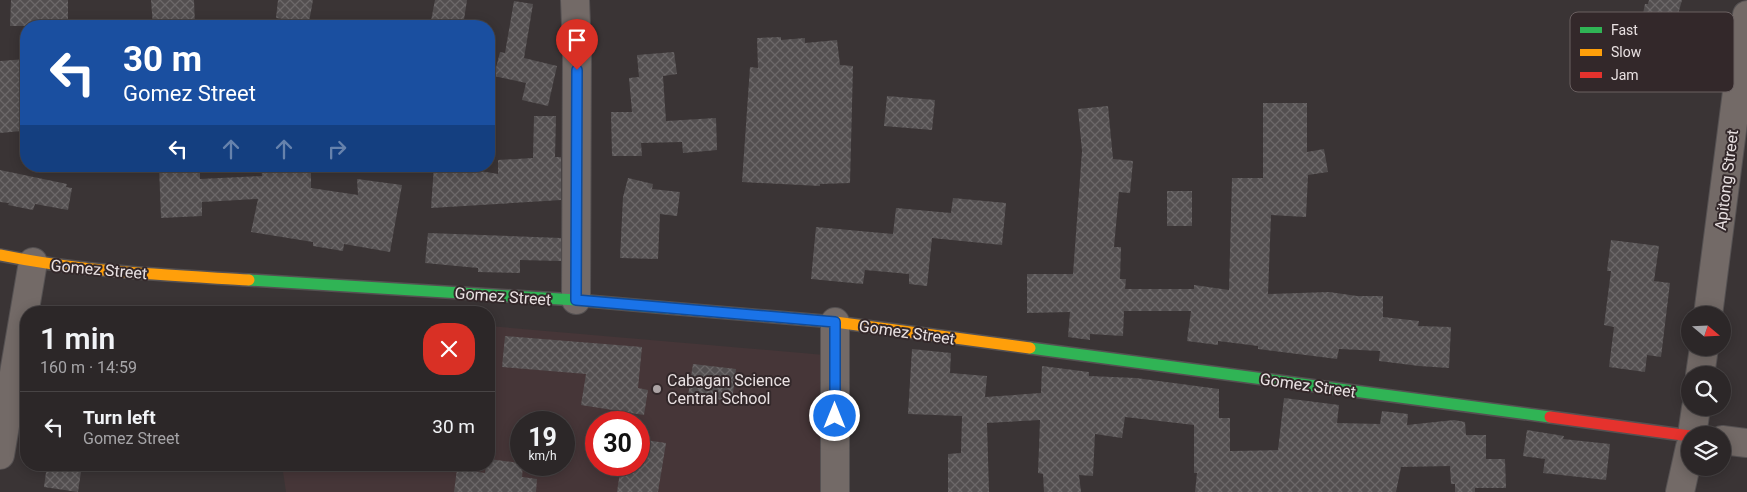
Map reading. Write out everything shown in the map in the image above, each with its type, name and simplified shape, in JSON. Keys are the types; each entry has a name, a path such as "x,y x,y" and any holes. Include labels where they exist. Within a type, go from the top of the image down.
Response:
{"street":[{"path":"576,0 578,50 576,300"},
{"name":"Apitong Street","path":"1709,306 1747,15"},
{"name":"Gomez Street","path":"0,255 34,262 125,272 576,300 835,322 1681,434"},
{"path":"26,306 34,262"},
{"path":"835,322 835,492"},
{"path":"0,455 20,341"},
{"path":"1731,441 1747,443"},
{"path":"1680,492 1684,476"}],"shaded area":[{"name":"Cabagan Science Central School","path":"495,327 825,355 824,492 286,492 283,471 495,471"}],"building":[{"path":"11,0 68,0 68,20 20,20 20,26 10,26"},
{"path":"151,0 194,0 195,20 153,20"},
{"path":"278,0 313,0 309,20 276,18"},
{"path":"435,0 467,0 464,20 431,20"},
{"path":"1649,0 1682,0 1679,12 1643,12 1645,4 1648,4"},
{"path":"514,1 533,4 524,58 557,66 548,106 522,100 526,83 495,76 500,52 505,53"},
{"path":"781,37 781,40 805,38 805,43 837,40 840,65 853,66 850,183 820,184 820,186 742,182 750,67 758,68 757,38"},
{"path":"674,52 677,74 663,76 666,121 716,118 717,150 683,153 682,142 641,143 642,156 612,156 611,112 632,112 629,78 639,77 637,55"},
{"path":"20,59 20,131 0,133 0,61"},
{"path":"887,96 935,100 932,130 884,126"},
{"path":"1263,103 1307,103 1307,152 1324,149 1328,172 1308,175 1306,217 1271,215 1268,294 1329,292 1357,296 1383,296 1383,317 1419,321 1418,326 1451,327 1449,368 1379,361 1380,351 1339,349 1337,359 1258,349 1258,346 1218,341 1218,345 1187,341 1191,311 1124,311 1123,336 1090,334 1090,340 1068,337 1070,312 1027,313 1027,274 1073,274 1082,151 1078,109 1108,106 1113,159 1133,161 1130,193 1119,192 1114,247 1121,247 1120,279 1126,279 1125,289 1194,289 1194,285 1229,290 1232,178 1263,178"},
{"path":"534,116 556,116 555,157 561,157 561,200 431,208 434,172 486,172 498,174 498,160 533,158"},
{"path":"0,170 67,184 66,187 72,188 68,210 35,204 33,210 0,202"},
{"path":"159,172 200,172 200,179 262,176 262,172 311,172 311,188 358,195 357,179 402,185 390,252 344,244 343,251 313,246 313,242 251,232 258,199 202,202 202,216 161,218"},
{"path":"628,178 653,184 652,189 680,192 677,216 660,214 658,259 620,258 623,197"},
{"path":"1167,191 1192,191 1192,226 1167,226"},
{"path":"953,198 1006,203 1002,245 932,238 927,286 909,284 909,274 865,270 863,284 811,279 816,227 893,234 896,208 951,213"},
{"path":"428,233 561,238 561,261 520,260 520,273 478,272 478,268 425,263"},
{"path":"1611,240 1659,246 1654,281 1670,283 1661,357 1647,355 1645,372 1609,367 1614,327 1604,325 1611,271 1607,271"},
{"path":"505,336 642,347 638,388 648,390 645,411 619,411 581,405 586,374 502,367"},
{"path":"912,349 951,353 950,373 987,376 985,397 1041,393 1042,366 1089,372 1089,376 1136,378 1219,389 1219,418 1230,418 1230,451 1278,450 1284,398 1339,405 1337,423 1380,424 1382,411 1408,414 1407,425 1454,420 1465,422 1466,435 1486,435 1486,459 1505,459 1506,488 1475,488 1475,492 1455,492 1455,484 1451,484 1450,466 1401,467 1396,492 1195,492 1197,473 1194,473 1194,425 1125,417 1122,438 1095,434 1093,476 1079,475 1081,492 1044,492 1043,474 1038,473 1040,420 987,423 989,492 948,492 948,454 961,453 962,416 908,414"},
{"path":"693,364 736,369 732,401 688,396"},
{"path":"1527,430 1564,436 1563,439 1610,444 1606,480 1543,473 1545,459 1523,456"},
{"path":"650,441 666,443 658,492 617,492 619,476 650,476"},
{"path":"495,460 510,462 510,476 537,479 536,492 454,492 457,471 485,473 485,471 495,471"},
{"path":"46,471 81,471 78,492 44,487"}],"traffic: fast":[{"path":"249,280 576,300 668,308"},
{"path":"1030,348 1550,417"}],"traffic: slow":[{"path":"0,255 93,269 249,280"},
{"path":"668,308 835,322 1030,348"}],"traffic: jam":[{"path":"1550,417 1681,435"}],"place":[{"name":"Cabagan Science Central School","path":"657,389"}],"route":[{"path":"577,70 576,300 835,322 835,416"}]}
